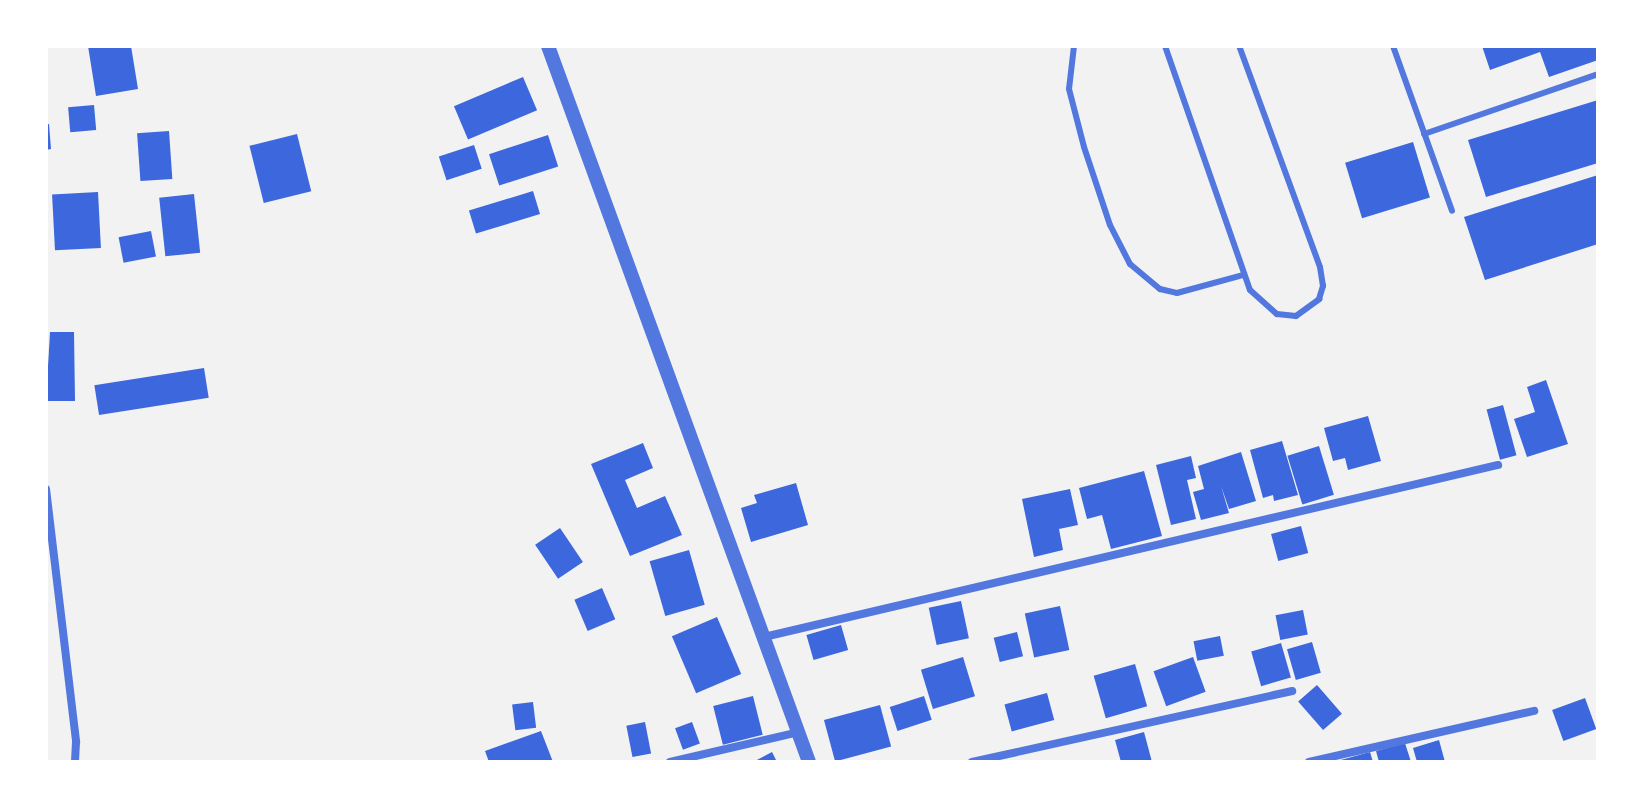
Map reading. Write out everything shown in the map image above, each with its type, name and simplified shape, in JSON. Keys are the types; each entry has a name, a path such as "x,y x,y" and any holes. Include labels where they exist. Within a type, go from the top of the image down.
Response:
{"street":[{"path":"548,46 809,762"},
{"path":"764,637 1498,465"},
{"path":"46,489 76,742 75,762"},
{"path":"972,762 1292,691"},
{"path":"1309,762 1534,711"},
{"path":"670,762 799,732"}],"lane":[{"path":"1074,46 1069,89 1110,225 1130,264 1160,289 1177,293 1243,275"},
{"path":"1165,46 1243,275 1261,302 1277,314 1296,316 1319,299 1323,286 1320,267 1239,46"},
{"path":"1393,46 1452,211"},
{"path":"1424,134 1598,74"}],"building":[{"path":"88,46 131,46 138,89 96,96"},
{"path":"1482,46 1596,46 1598,60 1549,77 1540,52 1490,70"},
{"path":"523,77 537,110 468,139 454,106"},
{"path":"1598,100 1598,163 1486,197 1468,140"},
{"path":"94,105 96,130 70,132 68,107"},
{"path":"46,124 49,124 51,149 46,150"},
{"path":"169,131 172,179 140,181 137,133"},
{"path":"297,134 311,191 264,203 249,146"},
{"path":"548,135 558,166 499,186 489,154"},
{"path":"1413,142 1430,197 1362,218 1345,163"},
{"path":"474,145 482,169 447,180 439,156"},
{"path":"1598,175 1598,244 1485,280 1464,217"},
{"path":"533,191 540,214 476,234 469,211"},
{"path":"98,192 101,248 55,250 52,194"},
{"path":"194,194 200,253 165,256 159,198"},
{"path":"151,231 156,257 124,263 119,237"},
{"path":"50,332 74,332 75,401 46,401"},
{"path":"204,368 209,398 99,415 94,385"},
{"path":"1546,380 1568,444 1527,457 1514,419 1535,412 1527,387"},
{"path":"1503,405 1516,455 1500,460 1487,409"},
{"path":"1368,416 1381,461 1348,470 1345,458 1333,461 1324,428"},
{"path":"1282,441 1298,495 1274,501 1273,495 1263,498 1250,450"},
{"path":"643,443 653,468 625,480 637,508 665,496 682,535 630,556 591,464"},
{"path":"1319,446 1334,495 1302,504 1287,456"},
{"path":"1241,452 1256,501 1229,509 1221,486 1229,513 1201,520 1193,492 1204,489 1198,466"},
{"path":"1191,456 1196,478 1187,480 1196,519 1171,525 1156,465"},
{"path":"1144,471 1162,536 1111,549 1102,515 1087,519 1079,488"},
{"path":"796,483 808,525 751,542 741,508 757,503 754,495"},
{"path":"1070,489 1078,525 1059,529 1063,550 1034,557 1022,499"},
{"path":"1301,526 1308,553 1278,561 1271,534"},
{"path":"560,528 583,562 558,579 535,545"},
{"path":"689,550 705,605 665,616 650,561"},
{"path":"602,588 615,619 588,631 574,600"},
{"path":"961,601 969,638 937,645 929,608"},
{"path":"1060,606 1069,650 1034,658 1025,613"},
{"path":"1303,610 1308,635 1280,640 1276,615"},
{"path":"717,617 741,674 696,693 672,636"},
{"path":"841,625 848,650 814,660 806,635"},
{"path":"1017,632 1023,656 1000,662 994,638"},
{"path":"1220,636 1224,656 1197,661 1193,641"},
{"path":"1312,642 1321,673 1296,680 1287,649"},
{"path":"1281,643 1291,678 1261,686 1251,652"},
{"path":"963,657 975,696 933,709 921,670"},
{"path":"1193,657 1206,692 1166,706 1154,671"},
{"path":"1135,664 1147,706 1106,718 1094,676"},
{"path":"1317,685 1342,714 1323,730 1298,701"},
{"path":"1047,693 1054,720 1012,731 1004,704"},
{"path":"753,696 763,735 723,745 713,706"},
{"path":"924,696 932,720 897,731 890,707"},
{"path":"1585,698 1596,729 1563,741 1552,710"},
{"path":"533,702 536,728 515,730 512,705"},
{"path":"880,705 891,747 835,762 824,720"},
{"path":"645,722 651,753 632,757 626,726"},
{"path":"692,722 700,744 683,750 675,728"},
{"path":"541,731 553,762 489,762 485,751"},
{"path":"1144,732 1152,762 1121,762 1115,740"},
{"path":"1439,740 1445,762 1417,762 1413,748"},
{"path":"1405,743 1411,762 1379,762 1376,751"},
{"path":"772,752 777,762 753,762"},
{"path":"1370,752 1373,762 1337,762 1337,761"}]}
